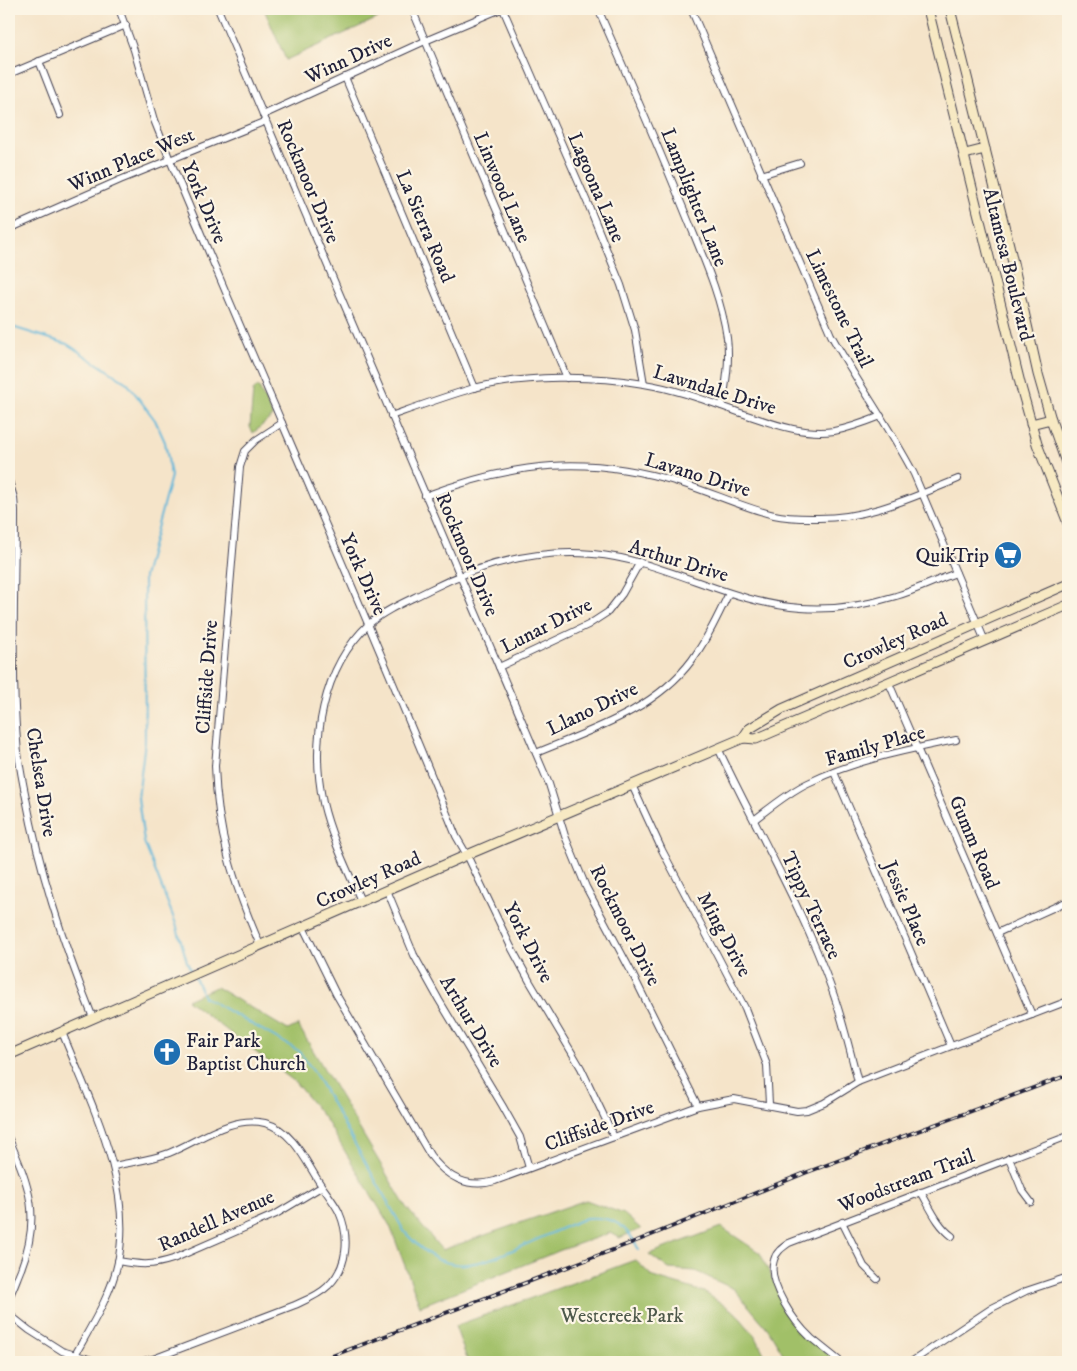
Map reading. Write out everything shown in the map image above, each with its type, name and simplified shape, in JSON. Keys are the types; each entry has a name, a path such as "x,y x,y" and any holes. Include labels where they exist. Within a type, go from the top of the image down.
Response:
{"main road":[{"name":"Altamesa Boulevard","path":"928,9 965,154 1020,387 1043,460 1068,523"},
{"name":"Altamesa Boulevard","path":"950,9 1038,374 1068,468"},
{"path":"965,154 985,149"},
{"path":"1031,424 1051,418"},
{"name":"Crowley Road","path":"743,738 749,729 782,709 1068,584"},
{"name":"Crowley Road","path":"9,1055 467,855 718,748 743,738 756,739 1068,605"}],"street":[{"name":"York Drive","path":"119,9 126,25 154,120 170,160 406,712 456,836 511,947 581,1068 614,1137"},
{"name":"Rockmoor Drive","path":"218,9 550,784 565,836 586,887 633,975 698,1106"},
{"name":"Linwood Lane","path":"412,9 567,378"},
{"name":"Winn Drive","path":"265,118 425,41 502,9"},
{"name":"Lagoona Lane","path":"502,9 588,204 621,285 635,330 644,384"},
{"name":"Lamplighter Lane","path":"598,9 682,203 720,302 725,322 728,351 722,406"},
{"name":"Limestone Trail","path":"691,9 831,335 903,452 923,493 985,641"},
{"path":"9,74 126,25"},
{"path":"39,61 60,115"},
{"name":"La Sierra Road","path":"345,78 475,388"},
{"name":"Winn Place West","path":"9,229 265,118"},
{"path":"761,174 800,162"},
{"name":"Lawndale Drive","path":"391,416 475,388 511,382 567,378 606,379 644,384 683,393 784,427 807,431 833,431 881,416"},
{"name":"Cliffside Drive","path":"260,945 242,904 225,852 217,809 215,766 240,467 245,451 256,440 282,423"},
{"name":"Lavano Drive","path":"425,496 459,483 504,471 531,467 581,464 615,467 653,475 777,515 814,518 848,516 880,509 958,479"},
{"name":"Chelsea Drive","path":"9,481 15,510 12,708 21,772 37,856 69,958 93,1018"},
{"name":"Arthur Drive","path":"361,901 340,854 323,803 318,749 323,708 342,657 368,625 388,612 438,586 460,577 504,561 538,554 592,554 640,562 729,593 764,602 800,608 842,606 896,596 956,572"},
{"name":"Lunar Drive","path":"499,668 588,625 608,612 622,594 640,562"},
{"name":"Llano Drive","path":"536,753 617,718 654,696 678,676 691,661 707,637 729,593"},
{"name":"Gumm Road","path":"889,683 1032,1015"},
{"name":"Family Place","path":"754,820 807,784 834,772 862,761 956,740"},
{"name":"Tippy Terrace","path":"718,748 787,885 832,989 858,1082"},
{"name":"Jessie Place","path":"834,772 952,1046"},
{"name":"Ming Drive","path":"632,785 662,850 745,1008 767,1065 769,1104"},
{"name":"Arthur Drive","path":"387,890 414,955 520,1137 529,1168"},
{"path":"997,933 1068,901"},
{"name":"Cliffside Drive","path":"303,927 336,994 384,1079 436,1164 448,1175 458,1180 478,1184 495,1181 698,1106 734,1099 769,1104 797,1111 807,1110 824,1104 858,1082 1068,1001"},
{"path":"62,1032 97,1119 113,1166 118,1185 122,1218 118,1262 107,1295 75,1355"},
{"path":"113,1166 167,1153 214,1130 237,1123 264,1123 278,1129 299,1149 321,1187 338,1211 343,1225 346,1251 344,1260 338,1274 327,1288 295,1305 153,1359 139,1362"},
{"name":"Woodstream Trail","path":"841,1362 811,1337 795,1320 778,1292 772,1272 774,1260 788,1243 1068,1136"},
{"path":"9,1139 28,1187 32,1217 27,1252 9,1297"},
{"path":"1009,1158 1022,1190 1031,1202"},
{"name":"Randell Avenue","path":"118,1262 140,1265 157,1264 173,1259 276,1214 321,1187"},
{"path":"921,1192 945,1231 952,1236"},
{"path":"842,1222 864,1266 877,1279"},
{"path":"910,1362 992,1308 1026,1291 1068,1277"},
{"path":"9,1314 54,1346 75,1355 100,1362"},
{"path":"1058,1362 1068,1358"}],"green space":[{"path":"264,9 398,9 286,60"},
{"path":"258,386 273,416 253,433 250,427 253,391"},
{"path":"216,987 288,1030 298,1025 406,1207 442,1250 586,1200 624,1214 641,1229 619,1238 610,1233 561,1250 420,1306 390,1226 326,1120 295,1082 187,1000"},
{"path":"721,1227 760,1253 797,1330 838,1362 788,1362 768,1329 734,1289 695,1271 669,1269 649,1254"},
{"name":"Westcreek Park","path":"635,1260 653,1277 704,1292 735,1312 756,1337 768,1362 468,1362 455,1326"}],"waterway":[{"path":"9,326 67,344 127,383 155,420 165,442 171,476 144,577 145,741 138,798 144,842 176,924 191,971"},
{"path":"195,978 204,997 299,1051 316,1075 404,1231 432,1256 446,1262 459,1264 488,1260 586,1218 604,1219 618,1224 629,1234 639,1250"}],"railway":[{"path":"316,1362 639,1240 805,1173 1068,1075"}],"place":[{"name":"QuikTrip","path":"1008,555"},
{"name":"Fair Park Baptist Church","path":"167,1052"}]}
